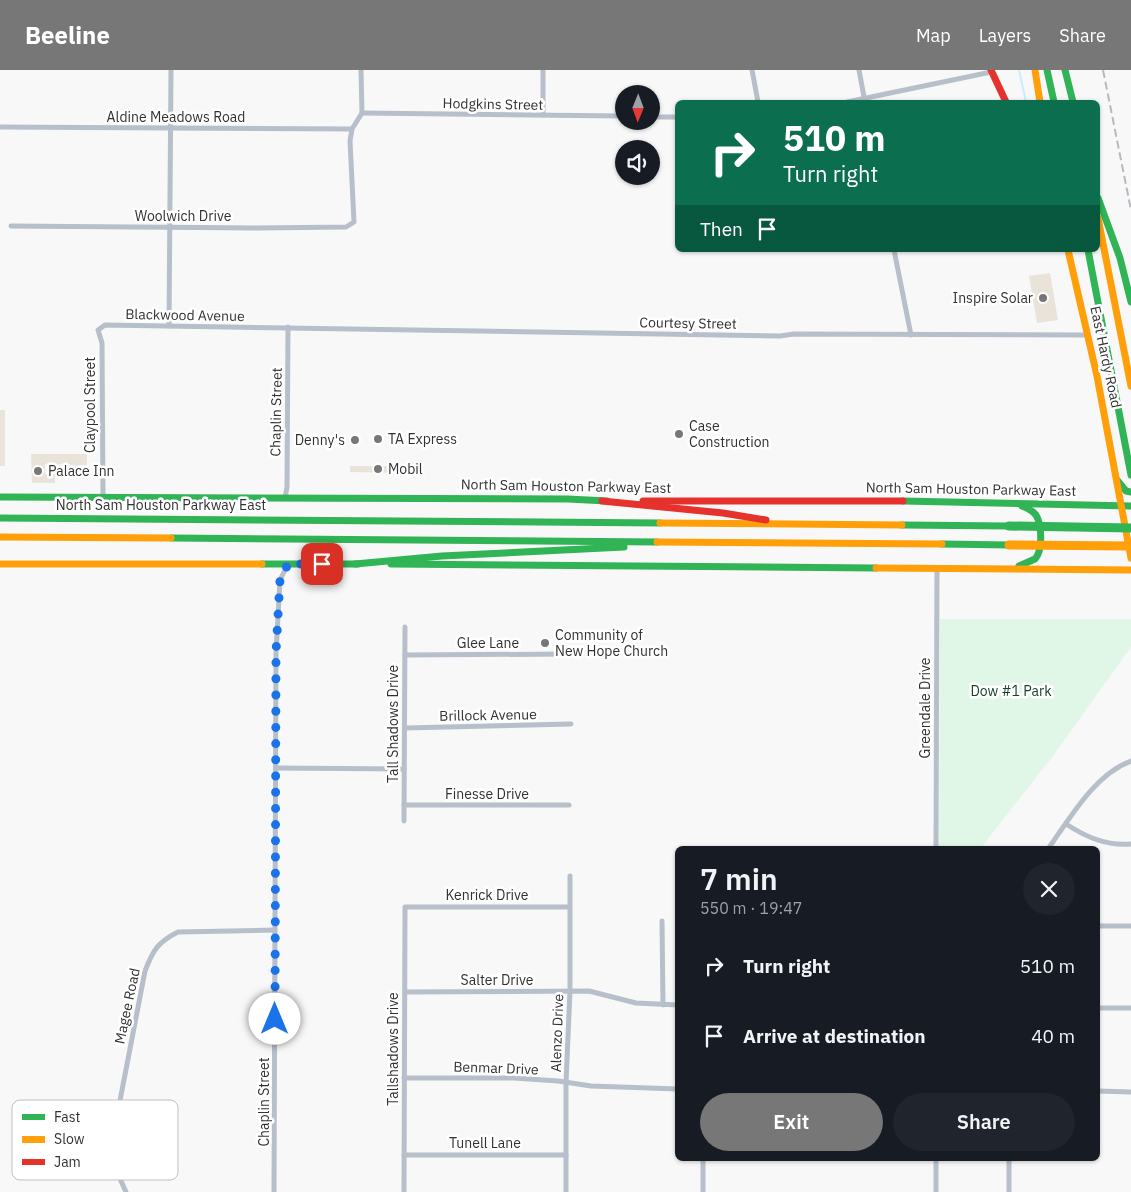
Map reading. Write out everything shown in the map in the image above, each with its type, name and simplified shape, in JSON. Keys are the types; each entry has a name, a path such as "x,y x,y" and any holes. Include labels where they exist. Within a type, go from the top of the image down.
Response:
{"main road":[{"path":"1036,70 1040,100"},
{"path":"1047,70 1054,100"},
{"path":"1065,70 1072,100"},
{"path":"991,71 1005,100"},
{"path":"1100,203 1120,258 1131,302"},
{"path":"1100,228 1131,386"},
{"name":"East Hardy Road","path":"1068,252 1088,335 1116,480 1126,506 1131,558"},
{"path":"1088,252 1131,474"},
{"path":"1116,480 1126,491 1131,492"},
{"name":"North Sam Houston Parkway East","path":"0,497 568,499 602,502 936,501 1126,506"},
{"path":"602,502 723,513 793,524"},
{"path":"1004,568 1027,564 1040,554 1040,522 1035,513 1028,508 1014,503"},
{"name":"North Sam Houston Parkway East","path":"0,518 1131,528"},
{"path":"0,537 1131,546"},
{"path":"355,564 562,548 792,542"},
{"path":"0,564 355,564 1131,570"}],"street":[{"path":"169,326 171,70"},
{"path":"352,129 362,113 362,70"},
{"path":"543,70 543,116"},
{"path":"752,70 758,100"},
{"path":"859,70 865,100"},
{"path":"869,100 991,71"},
{"name":"Hodgkins Street","path":"362,113 615,116"},
{"path":"660,117 675,117"},
{"name":"Aldine Meadows Road","path":"0,127 352,129"},
{"name":"Woolwich Drive","path":"11,226 170,228 346,227 354,222 352,129"},
{"path":"894,252 911,335"},
{"name":"Blackwood Avenue","path":"102,343 98,330 105,325 288,327"},
{"name":"Courtesy Street","path":"288,327 572,334 1088,335"},
{"name":"Chaplin Street","path":"285,498 287,488 288,327"},
{"name":"Claypool Street","path":"102,343 103,497"},
{"name":"Chaplin Street","path":"274,1192 276,643 280,580 288,564"},
{"name":"Greendale Drive","path":"936,846 937,568"},
{"name":"Tall Shadows Drive","path":"404,821 405,627"},
{"name":"Glee Lane","path":"405,655 571,654"},
{"name":"Brillock Avenue","path":"405,728 571,724"},
{"path":"1050,846 1100,780 1117,767 1131,761"},
{"path":"276,768 404,769"},
{"name":"Finesse Drive","path":"404,805 569,806"},
{"path":"1066,824 1102,842 1131,844"},
{"name":"Alenzo Drive","path":"566,1192 570,876"},
{"name":"Kenrick Drive","path":"405,907 569,906"},
{"name":"Tallshadows Drive","path":"404,1192 405,907"},
{"path":"662,921 663,1005"},
{"path":"1100,926 1131,926"},
{"name":"Magee Road","path":"120,1100 145,971 152,952 164,939 178,932 275,930"},
{"name":"Salter Drive","path":"405,992 599,992 636,1003 675,1005"},
{"path":"1100,1008 1131,1008"},
{"name":"Benmar Drive","path":"404,1078 514,1078 591,1086 675,1088"},
{"path":"1100,1091 1131,1092"},
{"name":"Tunell Lane","path":"404,1154 566,1155"},
{"path":"702,1192 703,1161"},
{"path":"936,1161 936,1192"},
{"path":"1009,1161 1009,1192"},
{"name":"Magee Road","path":"121,1180 126,1192"}],"green space":[{"name":"Dow #1 Park","path":"940,619 1131,619 1131,647 1053,756 982,846 939,846"}],"building":[{"name":"Inspire Solar","path":"1050,273 1058,320 1037,323 1029,276"},
{"path":"0,410 5,410 5,466 0,466"},
{"name":"Palace Inn","path":"31,454 87,454 87,465 80,465 80,468 75,468 75,465 45,464 45,474 55,474 55,483 32,483"},
{"name":"Mobil","path":"350,466 406,466 406,473 350,472"}],"waterway":[{"path":"1019,70 1026,100"}],"railway":[{"path":"1103,70 1131,210"}],"traffic: fast":[{"path":"1047,70 1054,100"},
{"path":"1065,70 1072,100"},
{"path":"1100,203 1120,258 1131,302"},
{"path":"1088,252 1131,475"},
{"path":"1117,480 1126,491 1131,492"},
{"path":"0,497 568,499 607,501"},
{"path":"903,501 1131,506"},
{"path":"1019,566 1035,559 1038,555 1041,537 1040,525 1036,515 1031,510 1022,506"},
{"path":"0,518 660,523"},
{"path":"902,525 1009,526"},
{"path":"1009,526 1131,528"},
{"path":"171,538 657,542"},
{"path":"942,544 1009,545"},
{"path":"355,564 442,556 624,547"},
{"path":"262,564 358,564"},
{"path":"391,564 876,568"}],"traffic: slow":[{"path":"1035,70 1040,100"},
{"path":"1100,228 1131,386"},
{"path":"1068,252 1097,376 1131,558"},
{"path":"660,523 902,525"},
{"path":"0,537 171,538"},
{"path":"657,542 942,544"},
{"path":"1009,545 1131,546"},
{"path":"0,564 262,564"},
{"path":"876,568 1131,570"}],"traffic: jam":[{"path":"991,70 1005,100"},
{"path":"602,501 723,513 766,520"},
{"path":"643,501 903,501"}],"place":[{"name":"Inspire Solar","path":"1043,298"},
{"name":"Case Construction","path":"679,434"},
{"name":"TA Express","path":"378,439"},
{"name":"Denny's","path":"355,440"},
{"name":"Mobil","path":"378,469"},
{"name":"Palace Inn","path":"38,471"},
{"name":"Community of New Hope Church","path":"545,643"}],"route":[{"path":"275,1019 276,652 280,580 288,564 322,564"}]}
